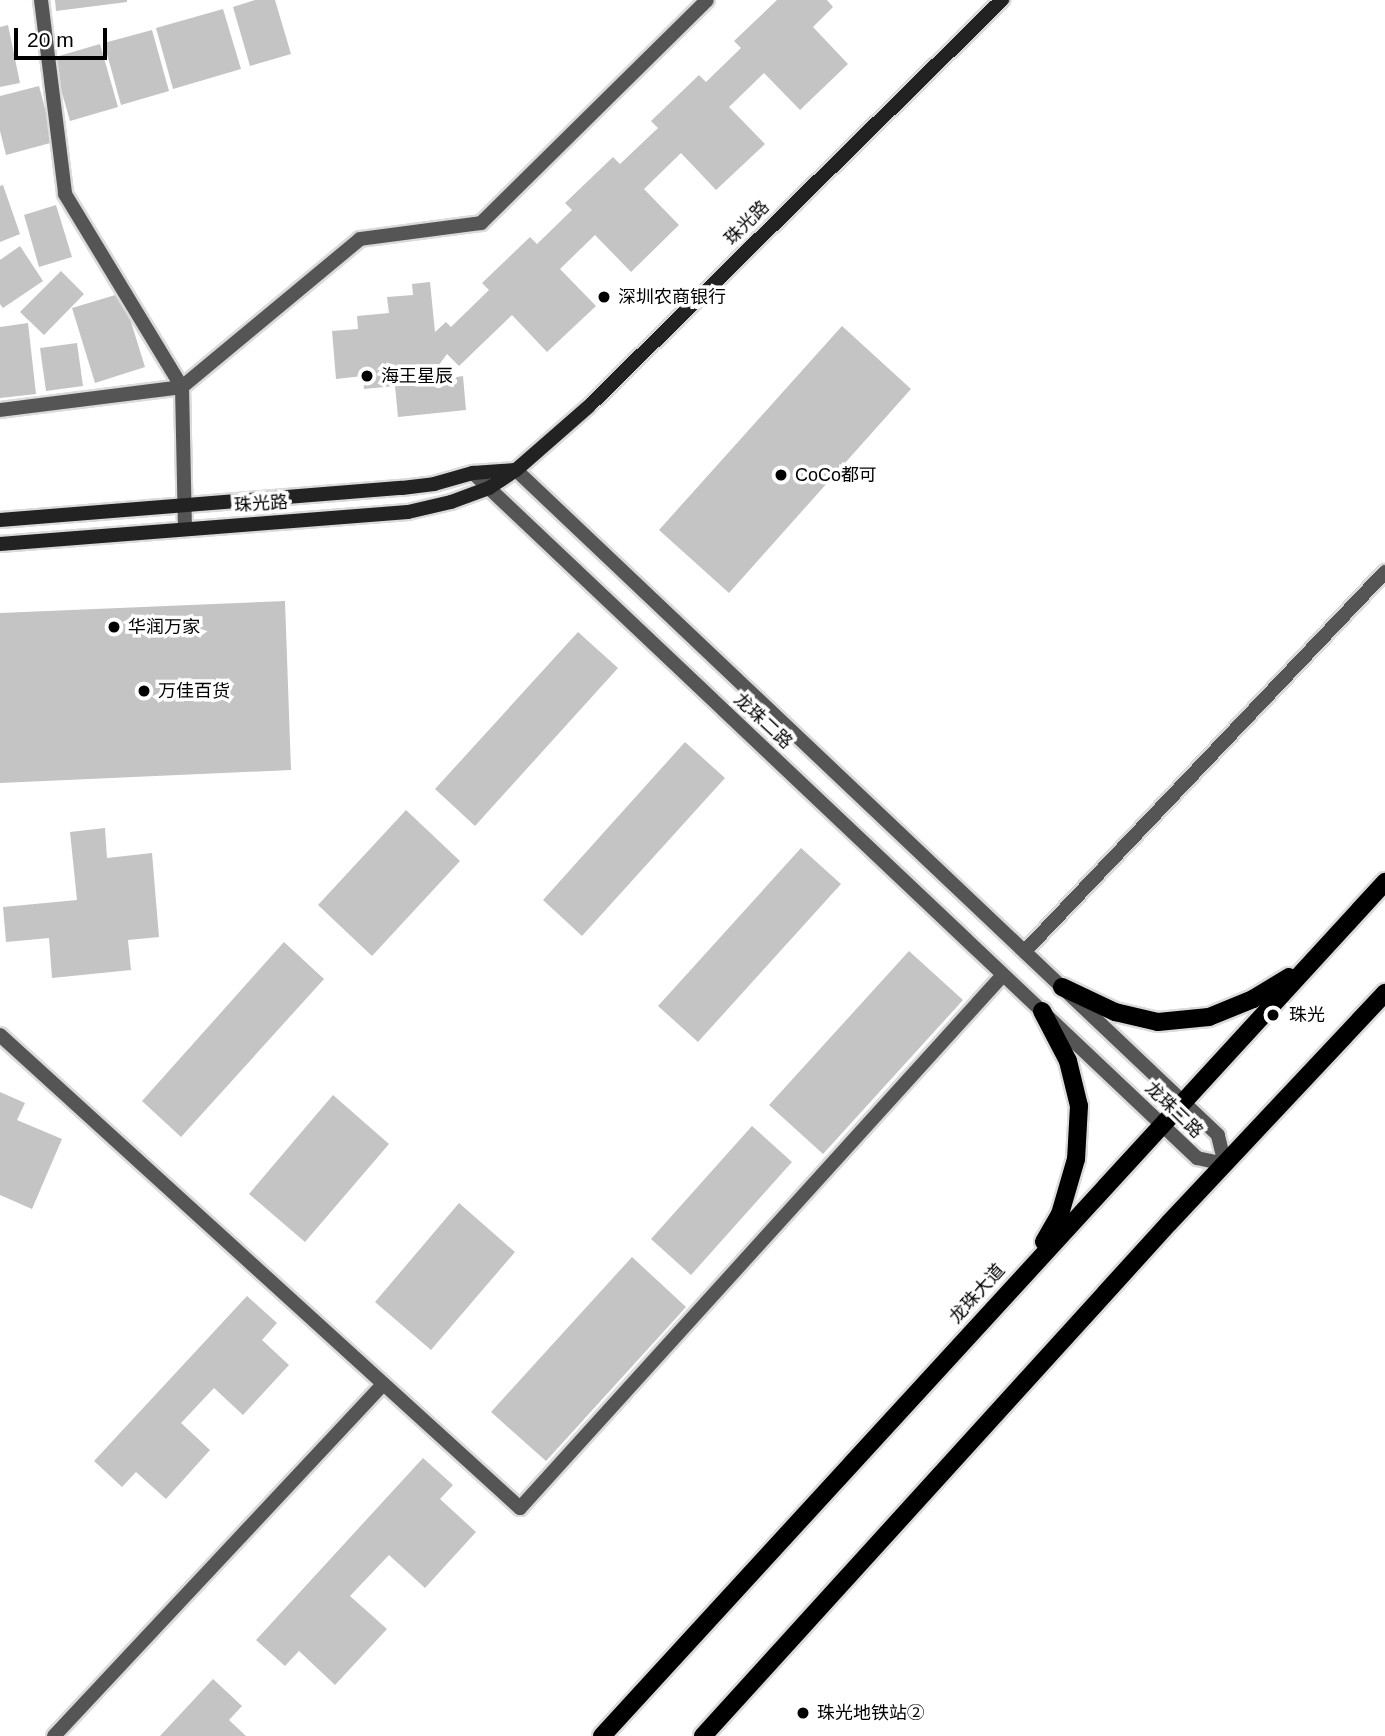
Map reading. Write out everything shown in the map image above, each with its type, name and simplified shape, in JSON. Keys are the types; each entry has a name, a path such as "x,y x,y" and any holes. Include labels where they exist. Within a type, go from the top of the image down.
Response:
{"main road":[{"name":"珠光路","path":"0,544 408,512 451,502 489,488 516,470 588,407 1002,0"},
{"name":"珠光路","path":"0,520 402,488 435,484 473,472 516,470"},
{"name":"龙珠大道","path":"602,1736 1385,882"},
{"path":"1062,987 1115,1013 1158,1022 1209,1017 1253,999 1305,968"},
{"path":"703,1736 1225,1164 1385,993"},
{"path":"1029,1269 1060,1214 1076,1159 1079,1107 1068,1061 1042,1011"}],"street":[{"path":"41,0 65,194 182,387 185,529"},
{"path":"0,410 182,387 360,239 481,223 707,0"},
{"name":"龙珠二路","path":"473,472 1161,1125 1197,1158 1225,1164 1218,1135 516,470"},
{"path":"1025,951 1385,572"},
{"path":"0,1035 520,1508 1003,975"},
{"path":"54,1736 383,1384"}],"building":[{"path":"55,0 127,0 127,2 56,11"},
{"path":"255,0 275,0 291,54 250,66 233,7"},
{"path":"777,0 827,0 833,7 813,27 848,64 800,110 764,73 729,107 765,144 716,190 681,153 644,189 679,225 631,272 595,235 560,269 596,306 547,352 512,315 459,366 447,354 438,366 450,364 451,378 463,376 466,410 398,417 395,386 364,389 363,376 336,379 332,331 358,329 357,316 389,313 387,297 413,295 412,284 430,282 435,332 446,322 451,327 489,290 482,283 530,237 537,244 572,210 565,203 613,157 620,164 658,128 651,121 699,75 706,82 741,48 734,41"},
{"path":"223,9 241,69 173,89 156,28"},
{"path":"8,25 20,83 0,87 0,27"},
{"path":"152,30 169,91 121,105 104,43"},
{"path":"100,44 118,107 70,121 52,58"},
{"path":"39,86 54,142 6,155 0,131 0,96"},
{"path":"3,185 20,234 0,242 0,186"},
{"path":"56,205 72,257 39,267 24,215"},
{"path":"20,246 43,281 3,308 0,304 0,260"},
{"path":"61,271 84,294 44,335 20,312"},
{"path":"122,293 145,367 95,383 72,308"},
{"path":"28,323 36,394 0,398 0,327"},
{"path":"842,326 911,389 729,593 659,530"},
{"path":"77,343 83,386 46,391 40,348"},
{"name":"万佳百货","path":"285,601 291,770 0,783 0,613"},
{"path":"578,632 618,668 475,826 435,789"},
{"path":"685,742 725,778 582,936 543,900"},
{"path":"406,810 460,861 372,956 318,905"},
{"path":"105,828 107,858 152,853 159,937 128,940 131,970 52,978 49,938 6,942 3,907 77,900 70,832"},
{"path":"801,848 841,884 698,1042 658,1006"},
{"path":"284,942 324,979 181,1137 142,1101"},
{"path":"909,951 963,1000 823,1154 769,1105"},
{"path":"0,1092 25,1103 17,1120 62,1139 32,1209 0,1195"},
{"path":"333,1095 389,1144 305,1242 249,1194"},
{"path":"752,1126 792,1162 691,1275 651,1239"},
{"path":"459,1203 515,1252 431,1350 375,1302"},
{"path":"632,1257 686,1307 546,1461 491,1412"},
{"path":"247,1296 277,1323 262,1340 289,1365 243,1415 214,1388 181,1423 210,1450 166,1499 136,1472 122,1487 94,1461"},
{"path":"423,1458 453,1485 440,1499 476,1532 425,1588 389,1555 350,1596 387,1629 335,1685 299,1651 285,1666 256,1640"},
{"path":"213,1679 242,1706 229,1720 246,1736 160,1736"}],"place":[{"name":"深圳农商银行","path":"604,297"},
{"name":"海王星辰","path":"367,376"},
{"name":"CoCo都可","path":"781,475"},
{"name":"华润万家","path":"114,627"},
{"name":"万佳百货","path":"144,691"},
{"name":"珠光","path":"1273,1015"},
{"name":"珠光地铁站②","path":"803,1713"}]}
